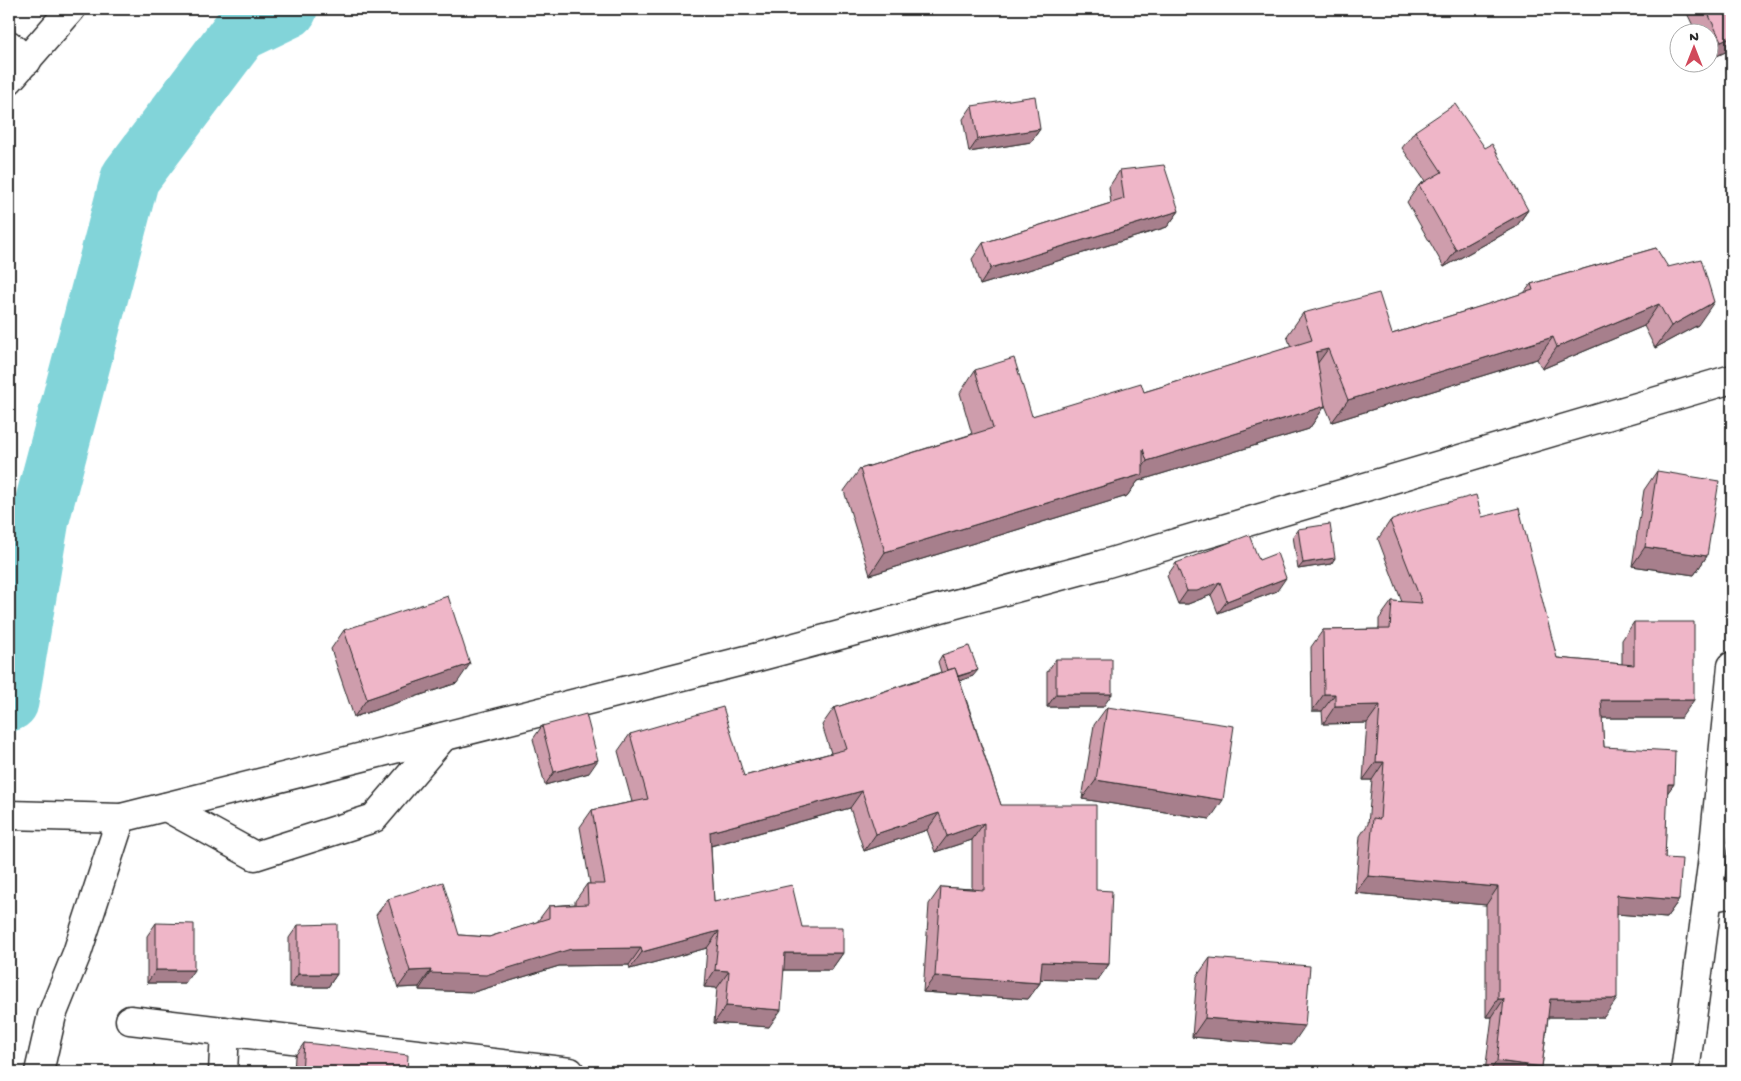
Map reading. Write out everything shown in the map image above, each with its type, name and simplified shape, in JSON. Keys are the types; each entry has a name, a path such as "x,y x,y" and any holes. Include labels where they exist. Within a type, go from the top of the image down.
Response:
{"main road":[{"path":"15,62 71,9"},
{"path":"9,815 121,818 443,737 758,657 1101,565 1732,379"},
{"path":"1685,1072 1720,895 1732,666"},
{"path":"166,807 255,856 374,818 443,737"},
{"path":"39,1072 52,1015 77,953 121,818"},
{"path":"130,1020 535,1070 570,1072"},
{"path":"222,1072 225,1031"}],"building":[{"path":"1706,9 1732,9 1732,36 1721,41 1718,35 1718,22 1712,22"},
{"path":"1035,96 1040,129 978,139 972,106"},
{"path":"1455,104 1485,148 1492,144 1528,210 1456,250 1419,185 1442,172 1415,131"},
{"path":"1164,165 1179,211 991,268 983,243 1124,199 1120,170"},
{"path":"1656,248 1668,267 1701,259 1714,302 1671,326 1659,304 1557,347 1553,337 1348,400 1328,349 1316,352 1325,406 1147,461 1143,449 1143,474 885,552 860,469 993,428 975,370 1014,358 1032,416 1141,383 1144,392 1312,340 1303,313 1379,293 1392,334 1533,290 1531,284"},
{"path":"1657,471 1719,481 1707,556 1645,547"},
{"path":"1476,495 1482,517 1519,508 1557,658 1634,665 1634,622 1694,622 1694,700 1601,700 1604,747 1675,751 1674,784 1668,784 1665,858 1682,859 1679,900 1617,895 1617,999 1550,999 1542,1067 1497,1061 1504,999 1498,999 1498,887 1368,876 1373,818 1380,819 1384,762 1376,762 1380,705 1335,706 1335,694 1324,694 1323,630 1390,629 1392,601 1422,603 1390,521 1415,511"},
{"path":"1330,524 1335,558 1303,563 1298,529"},
{"path":"1249,535 1259,560 1277,553 1286,578 1227,601 1220,582 1197,591 1187,591 1176,563"},
{"path":"448,596 470,664 367,699 344,630"},
{"path":"969,646 978,670 958,676 955,668 947,670 942,655"},
{"path":"1056,659 1112,659 1112,694 1056,694"},
{"path":"955,668 1001,805 1096,805 1096,890 1112,891 1109,964 1042,962 1040,983 935,976 941,887 984,890 984,823 947,836 939,813 876,834 862,791 710,832 714,902 792,885 802,927 843,927 843,953 785,953 781,1010 726,1006 729,971 715,970 719,931 642,952 641,948 571,949 486,975 430,973 431,970 410,971 388,899 443,882 459,935 489,937 549,918 549,906 588,904 587,884 605,884 592,810 648,799 630,734 723,707 744,776 847,749 834,708"},
{"path":"1107,707 1234,726 1223,800 1096,780"},
{"path":"586,714 598,760 554,772 542,726"},
{"path":"156,923 194,924 194,970 156,970"},
{"path":"337,924 337,974 298,974 298,925"},
{"path":"1210,958 1310,966 1305,1026 1205,1018"},
{"path":"304,1043 408,1055 407,1072 302,1072"},
{"path":"1550,1070 1567,1072 1549,1072"}],"waterway":[{"path":"9,702 40,519 130,178 240,32 288,9"}]}
